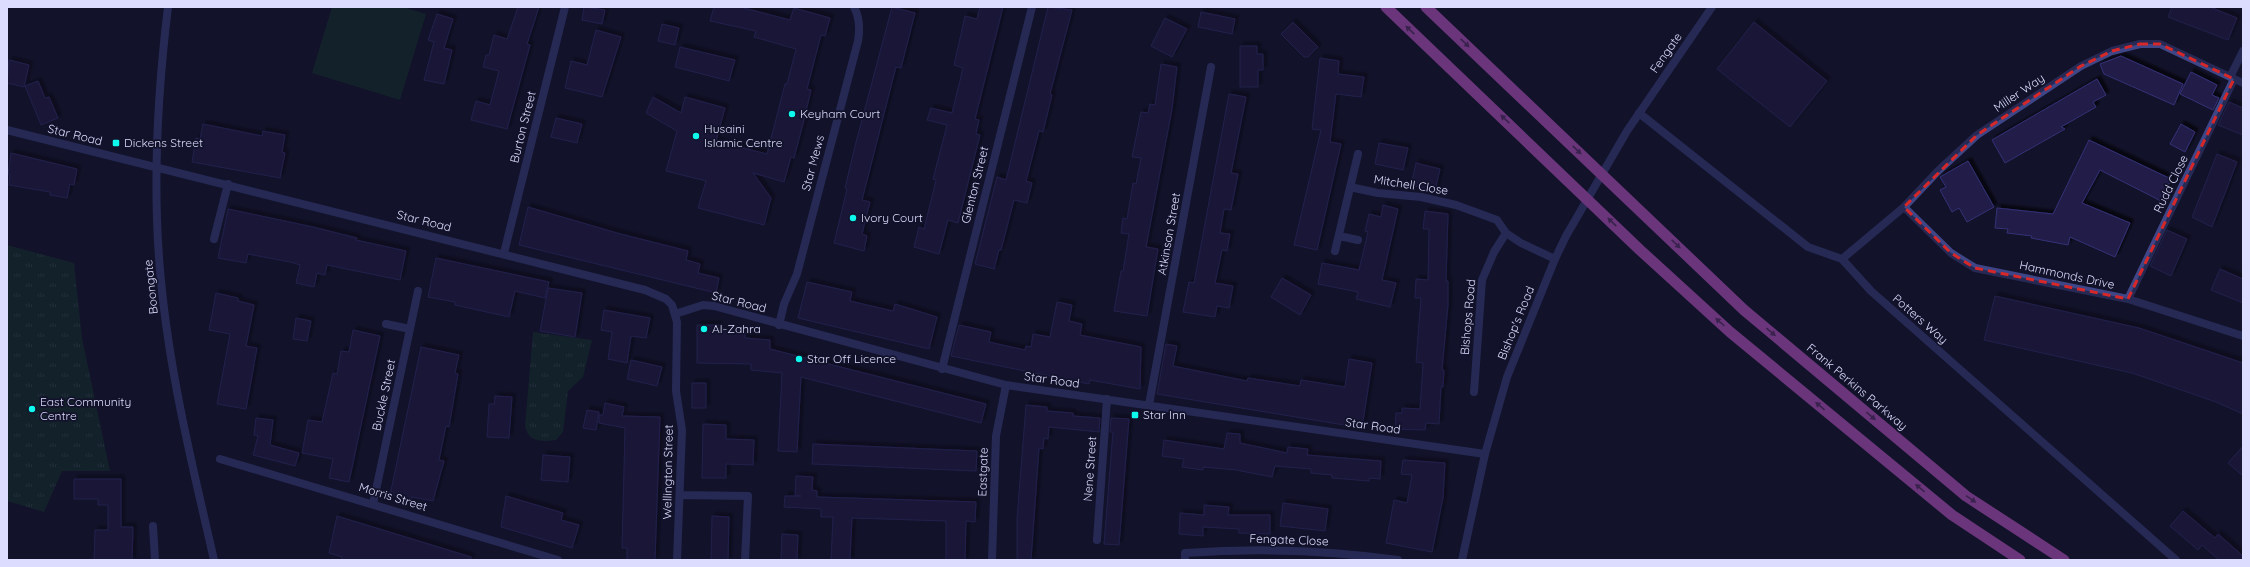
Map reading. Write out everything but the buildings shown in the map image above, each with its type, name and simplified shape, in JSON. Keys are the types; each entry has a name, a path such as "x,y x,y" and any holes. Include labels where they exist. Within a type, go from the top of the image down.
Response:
{"highway":[{"path":"1386,7 1533,145 1640,250 1730,332 1952,516 2020,560"},
{"name":"Frank Perkins Parkway","path":"1426,7 1744,310 1966,496 2064,560"}],"street":[{"name":"Boongate","path":"168,7 158,125 157,223 161,282 176,390 214,560"},
{"name":"Burton Street","path":"504,253 565,7"},
{"name":"Star Mews","path":"779,325 784,304 798,274 858,41 860,28 857,13 854,7"},
{"name":"Glenton Street","path":"942,369 1032,7"},
{"name":"Fengate","path":"1638,113 1712,7"},
{"name":"Miller Way","path":"1842,259 1904,207 1938,171 1977,135 2081,66 2112,51 2140,44 2160,44 2243,83"},
{"name":"Rudd Close","path":"2128,299 2232,78 2243,51"},
{"name":"Atkinson Street","path":"1148,405 1211,67"},
{"name":"Potters Way","path":"1638,113 1808,247 1842,259 1871,291 2176,560"},
{"name":"Bishop's Road","path":"1462,560 1485,454 1515,356 1566,236 1638,113"},
{"name":"Star Road","path":"7,130 504,253 656,293 666,298 672,305 675,314 703,305 714,306 779,325 1006,385 1485,454"},
{"path":"1335,251 1358,154"},
{"path":"214,239 228,184"},
{"name":"Mitchell Close","path":"1350,187 1378,193 1421,197 1456,205 1497,220 1506,233"},
{"name":"Hammonds Drive","path":"1904,207 1951,253 1975,268 2128,299 2243,336"},
{"path":"1506,233 1521,243 1555,259"},
{"name":"Bishops Road","path":"1474,392 1482,280 1494,252 1506,233"},
{"path":"1339,236 1358,240"},
{"name":"Buckle Street","path":"373,504 418,291"},
{"name":"Wellington Street","path":"675,314 677,335 676,391 682,430 677,560"},
{"path":"386,324 410,330"},
{"name":"Eastgate","path":"992,560 996,436 1006,385"},
{"name":"Nene Street","path":"1097,540 1106,399"},
{"name":"Morris Street","path":"220,459 558,560"},
{"path":"680,495 748,496 745,560"},
{"path":"153,526 155,560"},
{"name":"Fengate Close","path":"1185,560 1185,553 1234,550 1352,554 1398,560"}],"highlighted area":[{"path":"2140,44 2160,44 2234,79 2128,299 1975,268 1951,253 1904,207 1977,135 2081,66 2112,51"}],"green space":[{"path":"332,7 403,7 426,14 400,100 312,73"},
{"path":"7,245 74,263 82,338 110,471 62,471 44,512 7,501"},
{"path":"533,332 592,340 583,377 568,391 563,432 556,440 536,440 529,435 525,426"}],"place":[{"name":"Keyham Court","path":"792,114"},
{"name":"Husaini Islamic Centre","path":"696,136"},
{"name":"Dickens Street","path":"116,143"},
{"name":"Ivory Court","path":"853,218"},
{"name":"Al-Zahra","path":"704,329"},
{"name":"Star Off Licence","path":"799,359"},
{"name":"East Community Centre","path":"32,409"},
{"name":"Star Inn","path":"1135,415"}]}
